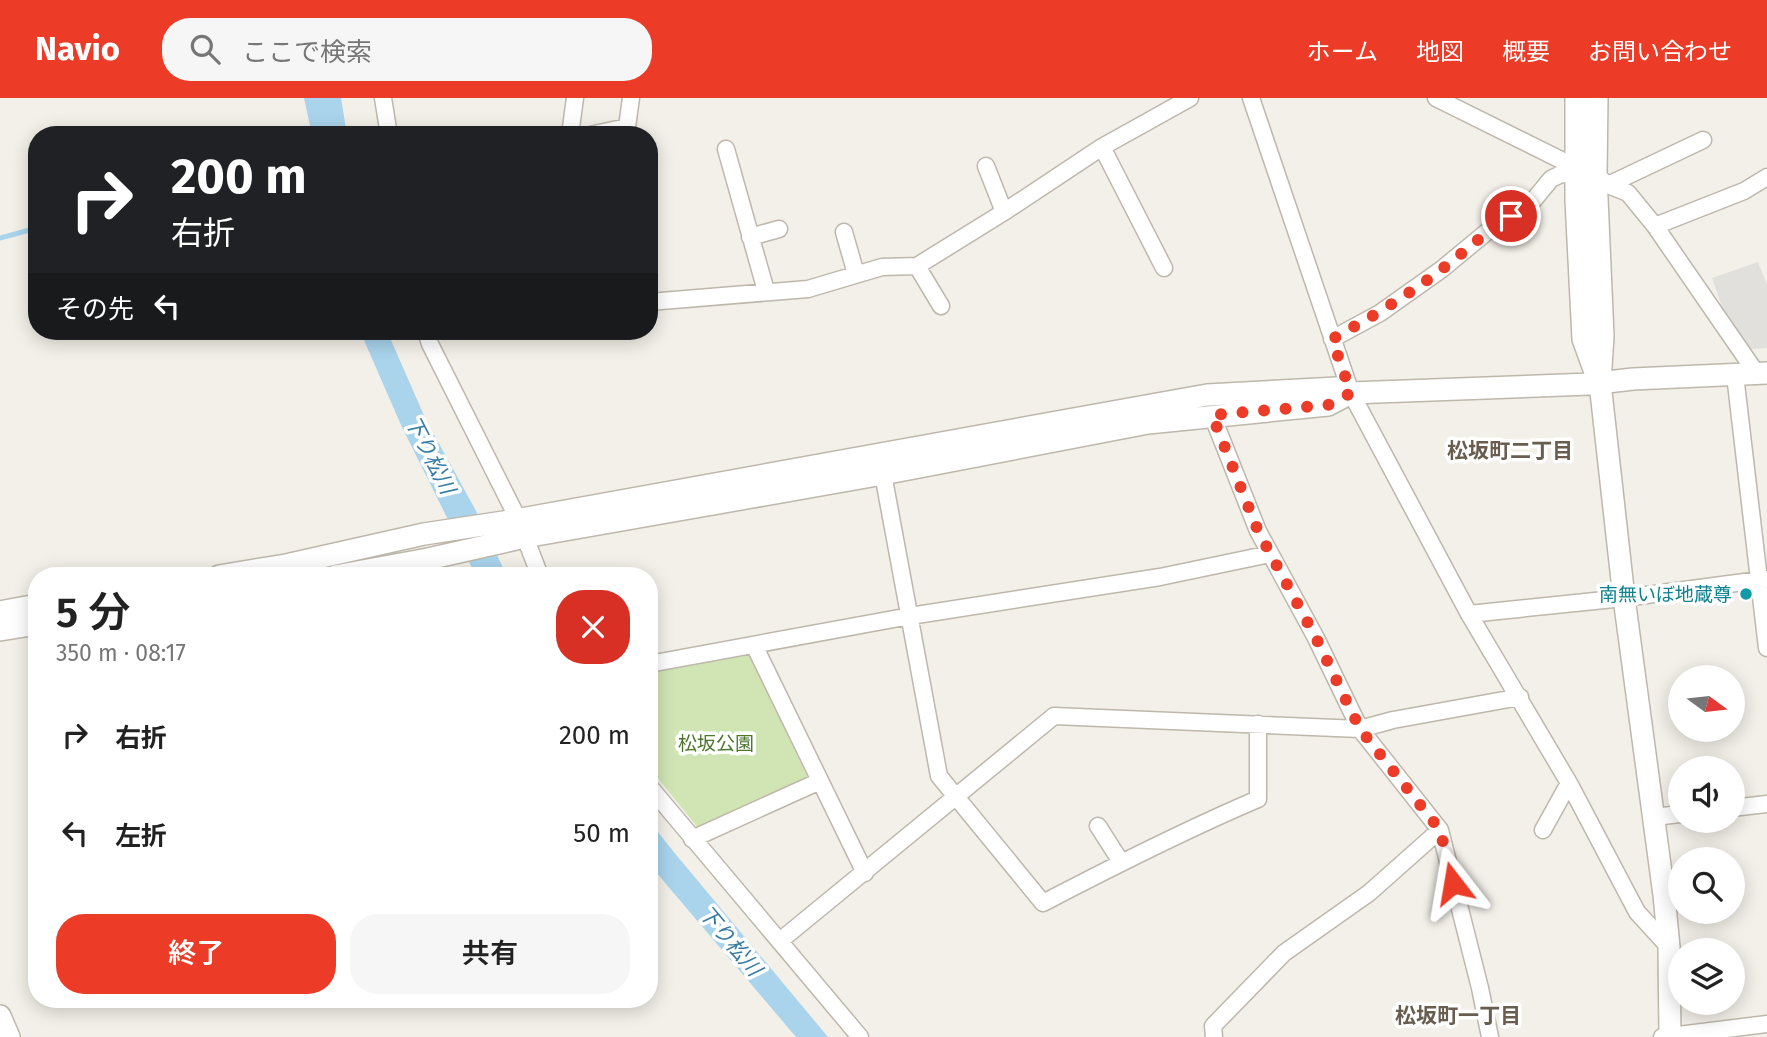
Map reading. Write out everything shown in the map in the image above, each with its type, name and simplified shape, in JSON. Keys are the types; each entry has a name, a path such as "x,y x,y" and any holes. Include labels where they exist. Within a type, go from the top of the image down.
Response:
{"street":[{"path":"383,98 388,126"},
{"path":"571,126 575,98"},
{"path":"627,126 631,98"},
{"path":"658,301 808,289 882,267 916,266 1102,147 1190,98"},
{"path":"1251,98 1351,393 1469,614 1569,783 1637,912 1668,945"},
{"path":"1436,98 1468,106 1589,175 1628,193 1656,226 1762,373"},
{"path":"1576,98 1589,175"},
{"path":"1597,98 1589,175 1583,339 1600,383 1624,598 1669,938"},
{"path":"1332,339 1380,313 1442,269 1494,226 1528,206 1551,179 1561,174 1589,175 1703,140"},
{"path":"1102,147 1164,268"},
{"path":"726,149 766,291"},
{"path":"986,166 1004,212"},
{"path":"1656,226 1744,191 1767,177"},
{"path":"750,237 779,229"},
{"path":"844,232 856,274"},
{"path":"916,266 941,306"},
{"path":"429,340 536,567"},
{"path":"385,567 429,559 519,529 1208,395 1337,388 1351,393 1600,383 1762,373"},
{"path":"1735,375 1763,579 1767,648"},
{"path":"274,567 424,534 519,529 883,474 1148,423 1328,405 1351,393"},
{"path":"1212,415 1258,531 1316,638 1360,729 1440,830 1490,1037"},
{"path":"883,474 939,776 1043,903 1203,822 1258,799 1258,724"},
{"path":"658,662 910,616 1160,577 1270,554"},
{"path":"1469,614 1624,598 1763,579"},
{"path":"0,612 28,607"},
{"path":"0,630 28,625"},
{"path":"754,645 865,873"},
{"path":"781,940 1054,716 1360,729 1393,720 1520,697"},
{"path":"692,839 820,781"},
{"path":"1543,830 1569,783"},
{"path":"658,797 860,1037"},
{"path":"1745,807 1767,804"},
{"path":"1654,817 1668,815"},
{"path":"1098,826 1121,862"},
{"path":"1214,1037 1213,1026 1284,953 1369,893 1440,830"},
{"path":"1637,912 1649,916 1660,912 1664,895"},
{"path":"1668,1007 1667,1037 1767,1024"},
{"path":"0,1016 9,1037"}],"green space":[{"name":"松坂公園","path":"749,655 809,780 699,829 658,778 658,670"}],"shaded area":[{"path":"1758,262 1767,285 1767,348 1750,349 1725,315 1712,278"}],"water":[{"path":"304,98 341,98 346,126 310,126"},
{"name":"下り松川","path":"364,340 391,340 426,420 475,509 503,567 472,567 401,425"},
{"name":"下り松川","path":"658,832 828,1037 796,1037 658,875"}],"waterway":[{"path":"0,238 28,230"}],"place":[{"name":"南無いぼ地蔵尊","path":"1746,594"}],"district":[{"name":"松坂町二丁目","path":"1510,451"},
{"name":"松坂町一丁目","path":"1458,1016"}],"route":[{"path":"1453,883 1440,830 1360,729 1316,638 1258,531 1212,415 1328,405 1351,393 1332,339 1380,313 1511,216"}]}
